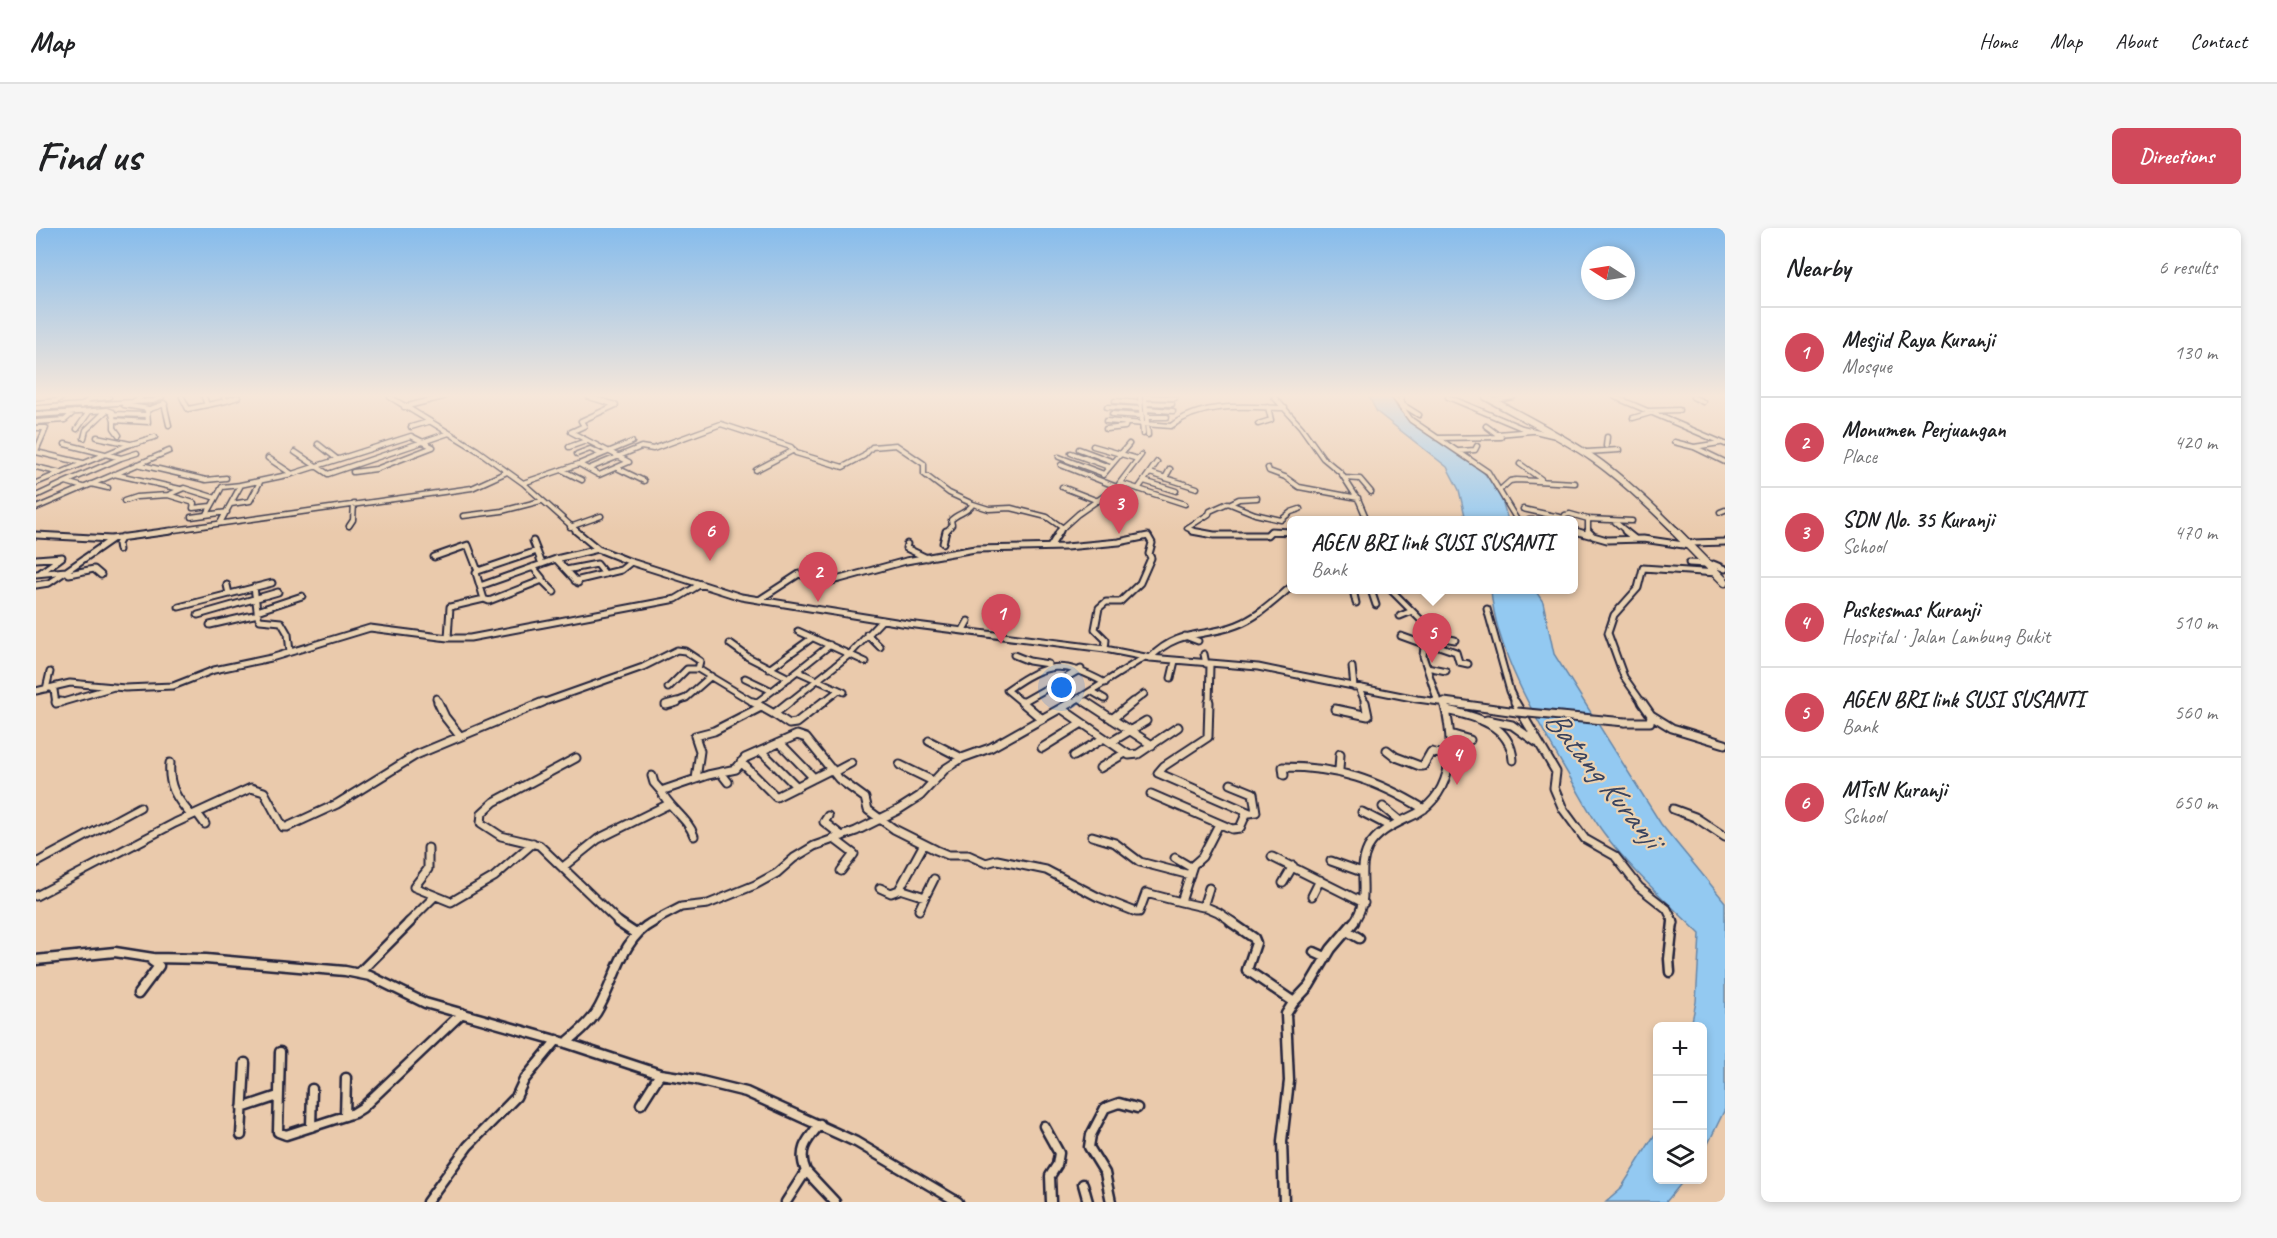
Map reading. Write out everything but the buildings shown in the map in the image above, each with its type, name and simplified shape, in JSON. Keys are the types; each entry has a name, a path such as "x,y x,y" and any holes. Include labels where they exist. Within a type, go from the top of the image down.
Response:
{"main road":[{"path":"1570,442 1597,460"},
{"path":"1572,442 1649,502 1725,582"},
{"path":"1707,564 1725,577"}],"street":[{"path":"123,442 131,444"},
{"path":"36,483 136,442"},
{"path":"202,494 222,486 260,482 292,474 390,442"},
{"path":"295,452 328,474 423,442"},
{"path":"353,472 376,469 434,448 425,442"},
{"path":"464,442 523,483 570,527 598,549 632,562 759,601 882,620 1105,649 1175,661 1258,667 1443,704 1625,722 1650,722 1652,715"},
{"path":"569,447 582,442"},
{"path":"579,464 599,475 629,462 589,442"},
{"path":"523,483 579,464 631,442"},
{"path":"588,469 641,447 649,450 672,442"},
{"path":"773,442 794,450 796,453 843,467 864,456 872,447 896,446 924,464 924,474 934,483 973,504 989,509 1011,508 1047,517 1063,528"},
{"path":"1311,442 1323,458 1348,478 1365,516"},
{"path":"1444,442 1487,471 1501,489 1515,516"},
{"path":"1675,442 1694,447 1723,444"},
{"path":"65,444 121,458"},
{"path":"318,444 337,459"},
{"path":"1099,480 1129,444"},
{"path":"577,454 597,446"},
{"path":"1050,547 1051,542 1063,528 1119,485 1139,457 1120,455 1093,446"},
{"path":"1458,451 1475,450 1477,446"},
{"path":"1599,447 1606,446 1612,449"},
{"path":"1694,447 1725,462"},
{"path":"590,449 601,454"},
{"path":"1078,449 1114,462"},
{"path":"756,470 794,450"},
{"path":"1587,452 1618,450"},
{"path":"36,508 136,463 169,451"},
{"path":"36,452 83,464"},
{"path":"36,496 137,453"},
{"path":"1071,453 1109,467"},
{"path":"1059,457 1104,474"},
{"path":"268,458 292,474"},
{"path":"1138,489 1156,462"},
{"path":"136,463 206,480 226,478"},
{"path":"1520,464 1542,480"},
{"path":"1061,465 1099,480 1138,489 1185,504"},
{"path":"36,467 61,473"},
{"path":"617,468 644,482"},
{"path":"1268,468 1268,471 1285,477 1299,487 1358,498"},
{"path":"1166,477 1170,469"},
{"path":"562,470 582,480"},
{"path":"36,535 111,539 354,504 398,500 452,489 472,488 507,472"},
{"path":"1150,472 1197,488"},
{"path":"113,473 216,498"},
{"path":"220,474 226,478"},
{"path":"207,514 226,478"},
{"path":"1348,478 1362,480 1371,492"},
{"path":"1501,489 1511,480 1575,483"},
{"path":"1144,481 1176,491"},
{"path":"66,482 84,487"},
{"path":"231,504 250,501 260,482"},
{"path":"1171,500 1182,483"},
{"path":"91,484 108,488"},
{"path":"220,523 240,485"},
{"path":"1062,487 1098,501"},
{"path":"157,499 180,489"},
{"path":"124,501 138,495 164,501"},
{"path":"168,495 194,503 193,508 211,506"},
{"path":"1257,498 1239,499 1210,511 1209,514 1187,528 1193,532 1224,535 1267,535 1270,531 1287,532"},
{"path":"463,516 541,501"},
{"path":"1231,503 1256,514 1281,520 1291,512 1300,509"},
{"path":"349,526 353,520 354,504"},
{"path":"943,543 946,531 952,525 951,520 957,514 968,512 973,504"},
{"path":"1523,509 1552,516"},
{"path":"191,517 226,512"},
{"path":"570,527 601,516"},
{"path":"1578,516 1588,519 1632,521"},
{"path":"1588,519 1590,535"},
{"path":"1614,521 1635,539"},
{"path":"1578,532 1604,540 1635,539 1692,545 1725,542"},
{"path":"759,601 799,574 825,583 927,558 983,548 1021,549 1119,542 1147,536 1151,540 1150,560 1140,583 1120,602 1107,602 1099,608 1095,629 1106,640 1105,649"},
{"path":"118,550 118,544 123,537"},
{"path":"36,585 49,583 111,539"},
{"path":"533,541 542,564"},
{"path":"434,557 468,544 478,571 476,573 484,599"},
{"path":"907,544 906,548 927,558"},
{"path":"480,586 556,559 598,549"},
{"path":"478,571 537,551"},
{"path":"38,559 62,557 38,573"},
{"path":"556,559 577,582 626,567 632,562"},
{"path":"1691,561 1725,569"},
{"path":"566,570 597,564 605,574"},
{"path":"533,567 554,592"},
{"path":"1716,573 1643,568 1638,589 1612,616 1607,627 1624,677 1652,715 1659,717 1664,724 1672,728 1725,744"},
{"path":"38,573 66,571 69,574 75,574 96,569 101,575"},
{"path":"448,638 450,607 484,599 489,601 542,580"},
{"path":"179,607 201,598 272,583"},
{"path":"36,691 70,683 173,686 214,670 255,662 369,628 448,638 476,637 676,599 701,584"},
{"path":"227,585 228,594"},
{"path":"254,587 260,620 281,622 288,634 290,652"},
{"path":"432,1200 460,1156 509,1106 524,1080 562,1042 580,1032 601,1006 636,934 681,907 708,904 755,885 785,867 804,852 856,831 914,800 945,769 963,758 990,748 1062,709 1156,651 1185,636 1223,630 1249,620 1263,613 1287,591"},
{"path":"198,615 278,592"},
{"path":"1354,594 1356,603"},
{"path":"1372,594 1376,605"},
{"path":"1284,1202 1282,1141 1289,1082 1286,1014 1310,984 1325,957 1347,931 1364,903 1362,872 1367,850 1375,838 1389,826 1424,809 1440,794 1449,756 1450,734 1443,704 1423,656 1427,640 1421,621 1393,594"},
{"path":"210,625 302,596"},
{"path":"1487,609 1510,691 1521,715 1556,772 1554,788 1558,800 1585,839 1615,856 1639,887 1667,909 1674,923 1669,959 1670,972"},
{"path":"1401,616 1412,611"},
{"path":"774,714 850,654 882,620"},
{"path":"941,628 944,620"},
{"path":"963,630 969,621"},
{"path":"798,631 866,662"},
{"path":"867,634 880,647"},
{"path":"1185,636 1198,642"},
{"path":"1401,636 1427,640 1455,640"},
{"path":"769,669 812,638"},
{"path":"1427,640 1457,652 1459,662 1468,664"},
{"path":"730,644 769,669 789,678"},
{"path":"696,779 700,751 695,736 714,731 758,705 830,645"},
{"path":"36,896 245,790 256,787 268,795 279,823 287,827 337,804 412,757 530,707 643,667 677,650 685,651 700,661 698,669"},
{"path":"1204,654 1208,664 1208,737 1164,766 1158,773 1247,812 1256,811 1255,795 1231,784"},
{"path":"1014,655 1029,661 1081,669 1105,683"},
{"path":"1171,678 1175,661"},
{"path":"1042,719 1006,690 1049,664"},
{"path":"1335,709 1368,716 1368,710 1356,688 1352,667"},
{"path":"1427,668 1446,671"},
{"path":"668,688 687,669 698,669 789,724 796,723 841,691 797,671"},
{"path":"1022,703 1081,669"},
{"path":"48,689 50,672"},
{"path":"666,705 677,704 690,697 702,682 711,676"},
{"path":"745,678 772,691"},
{"path":"48,689 54,690 56,704 114,686"},
{"path":"1091,691 1105,699"},
{"path":"1112,719 1144,694"},
{"path":"436,698 445,717 460,736"},
{"path":"1079,698 1152,745"},
{"path":"1443,704 1480,719 1501,732 1513,751 1513,760"},
{"path":"1062,709 1125,753 1136,755 1179,728"},
{"path":"1480,719 1512,725 1540,745"},
{"path":"1074,756 1146,721"},
{"path":"1042,748 1082,723"},
{"path":"1450,734 1470,740"},
{"path":"662,791 696,779 736,769 741,762 762,751 797,735 804,736 839,779 865,798 866,808 879,819 924,844 948,854 967,855 986,864 992,864 997,860 1039,868 1098,897 1136,912 1139,912 1146,893 1204,906 1218,912 1254,938 1256,943 1246,970 1294,1002"},
{"path":"929,741 963,758"},
{"path":"780,743 814,778"},
{"path":"1387,750 1396,757 1420,766 1423,766 1431,752 1449,756"},
{"path":"762,751 797,788"},
{"path":"1100,768 1125,753"},
{"path":"1339,770 1340,754"},
{"path":"576,758 494,802 482,813 481,823 495,833 539,845 594,896 614,919 636,934"},
{"path":"741,762 772,796 797,788 851,762"},
{"path":"170,763 169,778 172,794 205,824"},
{"path":"900,765 933,781"},
{"path":"1284,775 1283,767 1312,766 1339,770 1366,777 1424,809"},
{"path":"721,773 728,782"},
{"path":"652,777 654,783 662,791 667,805 691,828 694,836"},
{"path":"1151,794 1219,824 1238,829 1247,812"},
{"path":"563,867 598,838 667,805"},
{"path":"36,864 140,807"},
{"path":"1383,807 1400,821"},
{"path":"1673,809 1695,817 1725,837"},
{"path":"1362,812 1389,826"},
{"path":"828,816 824,822 854,854 841,871"},
{"path":"1181,902 1195,862 1202,857 1219,824"},
{"path":"1092,836 1115,843 1140,862 1191,872"},
{"path":"428,849 428,869 414,887 451,902 467,892 482,887 533,843"},
{"path":"879,888 891,893 900,889 924,844"},
{"path":"1272,857 1364,903"},
{"path":"1175,858 1191,872"},
{"path":"1331,861 1362,872"},
{"path":"1283,883 1293,866"},
{"path":"919,910 934,879"},
{"path":"1312,896 1320,880"},
{"path":"1204,906 1209,888"},
{"path":"900,889 925,897"},
{"path":"359,973 435,897"},
{"path":"1347,931 1359,938"},
{"path":"36,960 108,952 132,953 153,958 215,960 359,973 377,979 419,1000 562,1042 660,1074 734,1088 820,1124 892,1162 957,1202"},
{"path":"1314,952 1325,957"},
{"path":"138,994 159,966 152,961 153,958"},
{"path":"280,1052 278,1132 286,1135 354,1113 377,1096 462,1013"},
{"path":"241,1135 245,1063"},
{"path":"640,1104 660,1074"},
{"path":"345,1116 346,1078"},
{"path":"311,1127 312,1089"},
{"path":"242,1108 278,1096"},
{"path":"1111,1202 1105,1173 1090,1152 1089,1142 1105,1108 1119,1103 1137,1108"},
{"path":"820,1124 800,1153 800,1160 806,1171 835,1202"},
{"path":"1044,1126 1059,1153 1057,1165 1050,1176 1051,1202"},
{"path":"786,1202 806,1171"},
{"path":"1083,1184 1088,1202"}],"water":[{"path":"1416,442 1442,442 1482,470 1500,494 1507,516 1465,516 1459,490 1447,467"},
{"name":"Batang Kuranji","path":"1492,594 1538,594 1543,602 1554,654 1661,824 1725,902 1725,1109 1707,1146 1707,1022 1692,1022 1696,1002 1700,934 1649,885 1603,832 1521,689 1501,639"},
{"path":"1653,1137 1653,1184 1681,1184 1666,1202 1606,1202 1620,1190"}],"place":[{"name":"SDN No. 35 Kuranji","path":"1119,534"},
{"name":"MTsN Kuranji","path":"710,561"},
{"name":"Monumen Perjuangan","path":"818,602"},
{"name":"Mesjid Raya Kuranji","path":"1001,644"},
{"name":"AGEN BRI link SUSI SUSANTI","path":"1432,663"},
{"name":"Puskesmas Kuranji","path":"1457,785"}]}
